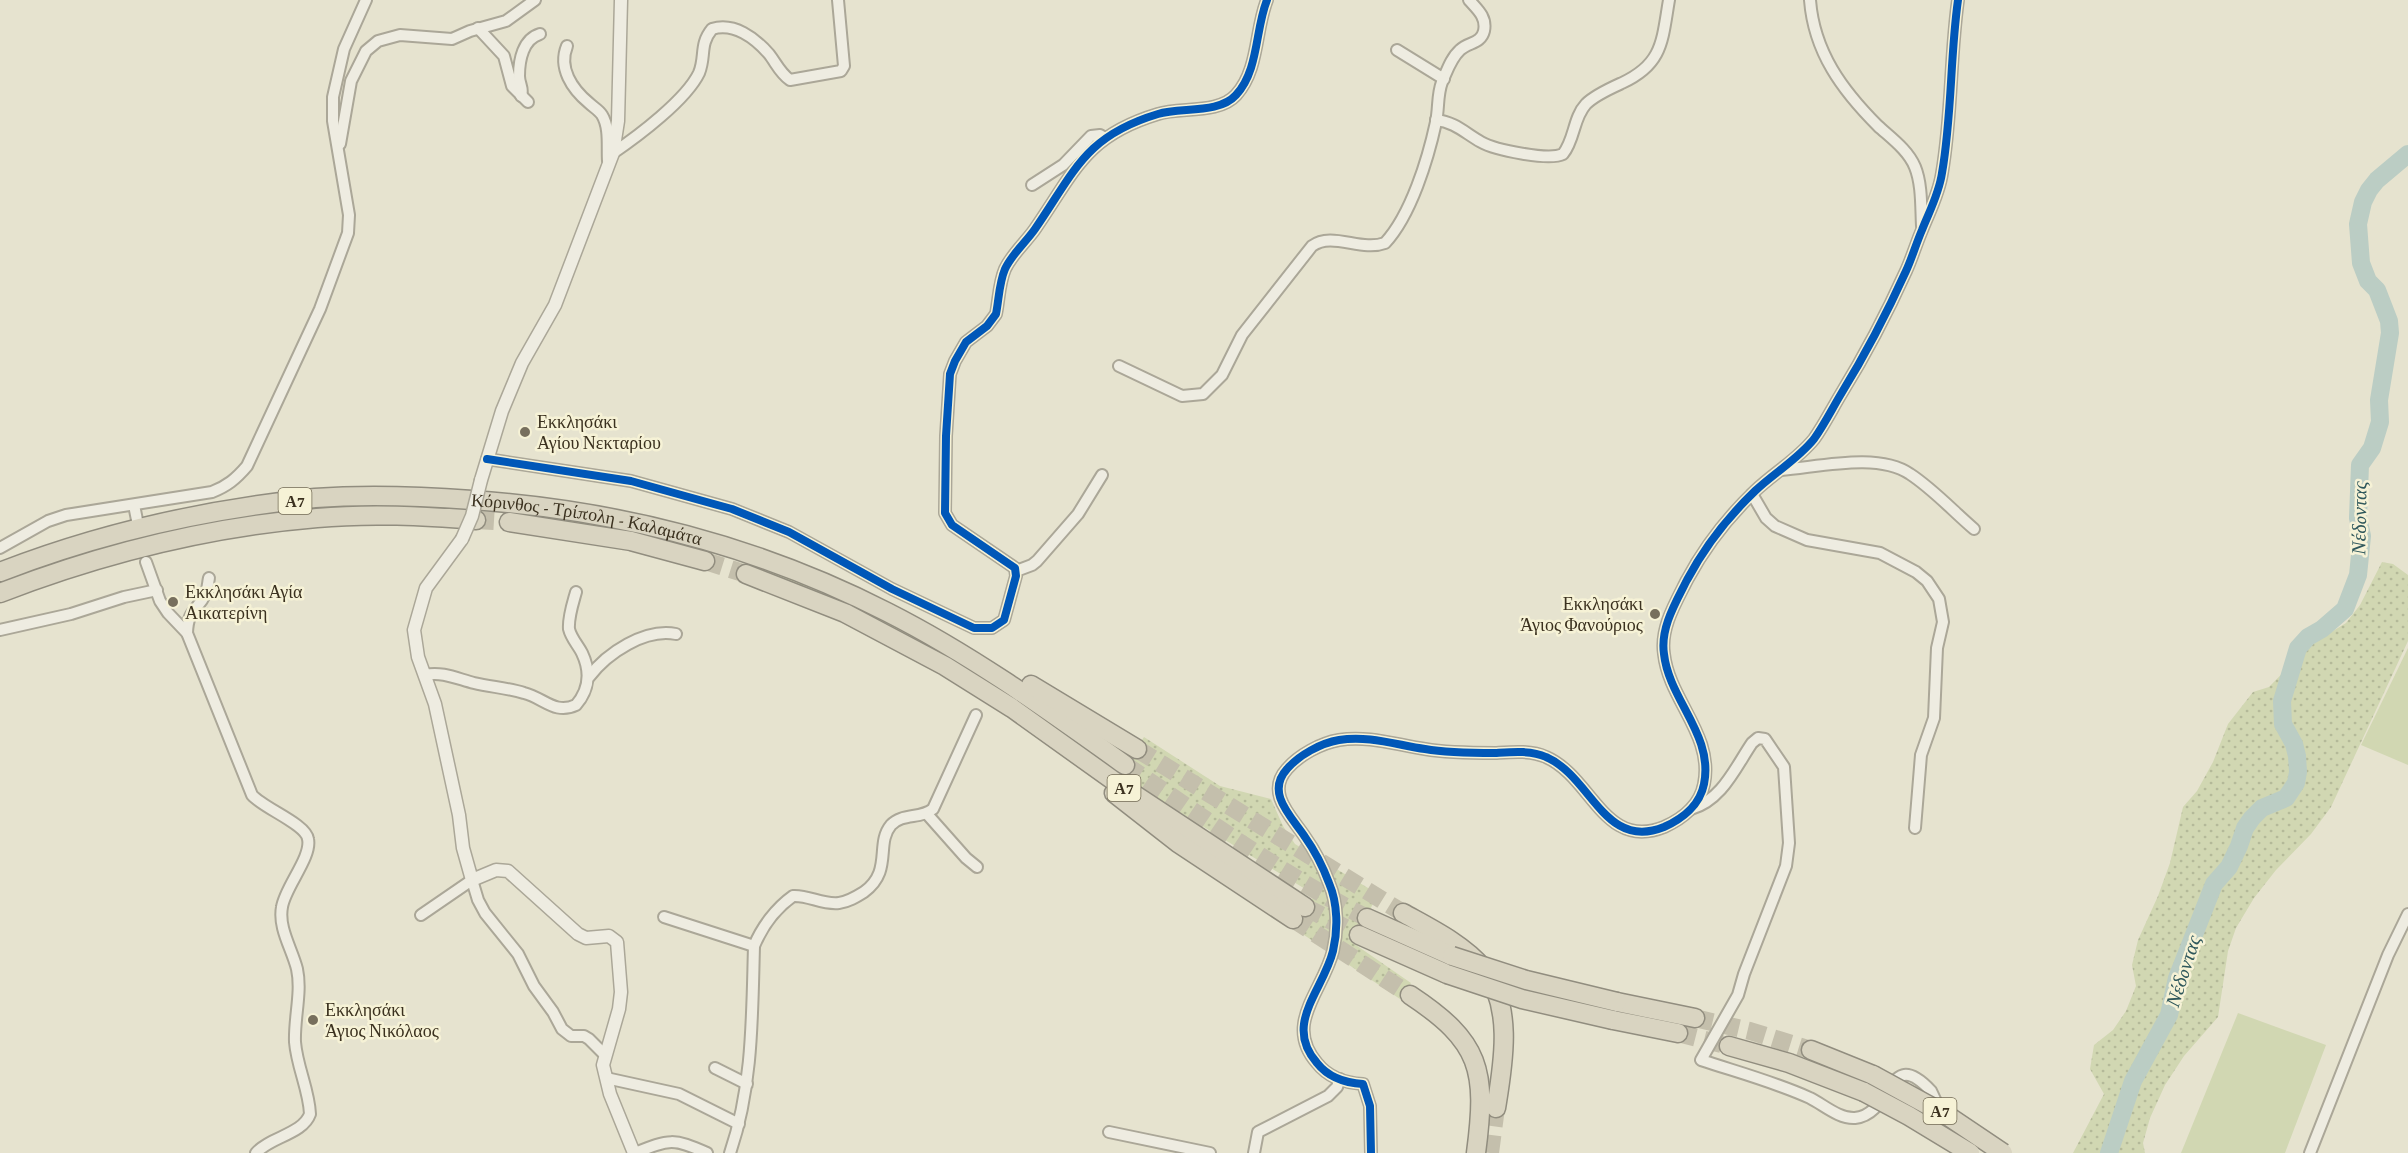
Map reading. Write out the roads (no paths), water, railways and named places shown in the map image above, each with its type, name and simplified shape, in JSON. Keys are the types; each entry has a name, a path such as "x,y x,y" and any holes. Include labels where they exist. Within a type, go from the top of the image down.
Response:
{"highway":[{"name":"Κόρινθος - Τρίπολη - Καλαμάτα","path":"0,572 100,538 223,511 317,498 384,496 449,498 558,509 676,532 785,567 853,596 920,630 1023,692 1125,765"},
{"name":"Κόρινθος - Τρίπολη - Καλαμάτα","path":"0,593 66,568 106,557 170,541 258,525 353,516 415,516 476,520"},
{"name":"Κόρινθος - Τρίπολη - Καλαμάτα","path":"509,522 631,541 705,561"},
{"path":"746,574 845,614 945,666 1045,738 1178,843 1299,913"},
{"path":"920,630 1016,677 1137,749"},
{"path":"1403,913 1458,947 1483,968 1491,980 1504,1033 1496,1108"},
{"path":"1367,918 1452,956 1526,980 1695,1018"},
{"path":"1359,935 1388,950 1447,974 1522,999 1678,1033"},
{"path":"1410,994 1455,1029 1469,1049 1481,1094 1481,1118 1476,1153"},
{"name":"Α7","path":"1729,1046 1789,1062 1864,1092 1970,1153"},
{"name":"Α7","path":"1811,1050 1873,1075 1948,1116 2003,1153"}],"street":[{"path":"0,548 48,521 66,515 212,492 225,487 247,466 297,362 346,238 349,215 333,112 335,82 350,33 366,0"},
{"path":"339,150 351,81 366,51 378,41 400,35 453,39 478,28 514,17 535,0"},
{"path":"604,1054 584,1036 571,1036 562,1029 534,986 518,954 485,913 478,900 463,848 459,815 435,704 418,657 414,630 420,602 434,574 462,539 472,516 502,411 522,363 563,288 610,159 618,121 621,0"},
{"path":"610,159 686,91 699,72 702,45 712,29 722,26 733,27 745,34 769,54 784,76 790,80 841,71 844,66 838,0"},
{"path":"487,459 630,481 732,509 789,532 892,589 974,628 992,628 1004,620 1016,572 1012,565 952,525 946,516 945,451 951,374 955,360 966,342 987,326 994,317 1004,273 1009,262 1036,228 1083,157 1122,127 1177,110 1219,104 1235,96 1242,87 1254,57 1260,21 1267,0"},
{"path":"1119,366 1182,396 1203,394 1213,387 1222,375 1242,335 1319,240 1375,246 1382,245 1388,239 1420,182 1436,120 1436,106 1451,62 1461,48 1475,43 1482,36 1485,28 1484,16 1469,0"},
{"path":"1436,120 1448,121 1483,144 1558,157 1563,154 1570,142 1577,119 1588,102 1652,64 1658,52 1669,0"},
{"path":"1810,0 1815,34 1846,92 1908,154 1915,168 1920,189 1922,229"},
{"path":"1371,1153 1370,1103 1363,1084 1340,1079 1321,1068 1305,1043 1303,1023 1333,953 1336,929 1335,906 1325,873 1305,836 1280,801 1279,788 1284,771 1297,760 1327,743 1358,739 1432,750 1526,753 1546,757 1571,774 1614,823 1634,832 1647,832 1662,828 1677,820 1690,809 1702,793 1705,780 1705,759 1698,735 1665,662 1663,639 1674,607 1691,573 1717,535 1752,494 1815,437 1857,368 1906,270 1933,207 1942,177 1958,0"},
{"path":"490,26 490,39"},
{"path":"478,28 504,56 508,79 524,99 519,78 523,51 529,39 540,34"},
{"path":"567,46 564,61 568,78 588,102 602,113 610,159"},
{"path":"1397,50 1444,79"},
{"path":"1032,185 1066,163 1091,136 1105,138"},
{"path":"1781,470 1860,462 1895,466 1910,474 1974,529"},
{"path":"1016,572 1032,565 1078,514 1102,475"},
{"path":"1752,494 1766,518 1775,526 1807,540 1880,553 1921,576 1939,599 1943,622 1937,648 1934,718 1921,755 1915,828"},
{"path":"134,505 137,520"},
{"path":"146,562 160,601 187,633 252,795 257,801 302,829 308,837 309,848 285,895 282,922 297,969 296,1044 298,1065 310,1114 303,1125 268,1143 256,1153"},
{"path":"187,633 187,623 192,609 206,592 209,578"},
{"path":"0,630 71,614 124,597 157,590"},
{"path":"576,592 569,626 585,660 589,677"},
{"path":"425,675 442,674 473,683 527,693 564,710 576,705 580,700 589,677 604,659 627,645 658,633 676,634"},
{"path":"730,1153 739,1124 750,1060 754,946 771,919 793,896 802,896 830,904 841,903 854,898 868,888 879,874 887,830 893,822 927,814 938,801 976,715"},
{"path":"1690,809 1704,804 1720,792 1752,743 1758,738 1765,739 1780,758 1784,767 1789,843 1786,866 1738,995 1701,1060 1810,1098 1848,1118 1866,1116 1877,1108 1894,1078 1901,1075 1917,1079 1931,1090 1960,1153"},
{"path":"927,814 966,858 977,867"},
{"path":"420,915 472,880 496,870 508,871 583,937 606,935 616,940 619,948 620,1000 604,1054 603,1065 615,1106 635,1153 661,1143 677,1141 707,1153"},
{"path":"2310,1153 2388,955 2408,914"},
{"path":"664,916 754,946"},
{"path":"715,1068 747,1084"},
{"path":"606,1078 686,1097 739,1124"},
{"path":"1254,1153 1257,1132 1328,1096 1337,1087 1340,1079"},
{"path":"1109,1132 1210,1153"}],"waterway":[{"name":"Νέδoντας","path":"2109,1153 2133,1081 2169,1015 2177,978 2214,884 2229,867 2245,828 2252,818 2262,808 2286,798 2296,783 2297,756 2294,744 2283,724 2282,701 2298,648 2308,637 2322,629 2345,609 2358,575 2362,536 2358,518 2360,465 2372,448 2380,422 2379,400 2390,333 2389,321 2377,290 2368,281 2361,263 2358,224 2363,202 2369,190 2377,180 2408,154"}],"tunnel":[{"path":"476,520 509,522"},
{"path":"705,561 746,574"},
{"path":"1137,749 1403,913"},
{"path":"1125,765 1274,865 1367,918"},
{"path":"1305,907 1359,935"},
{"path":"1293,919 1410,995"},
{"path":"1695,1018 1750,1031 1811,1050"},
{"path":"1678,1033 1729,1046"},
{"path":"1490,1153 1496,1108"}],"place":[{"name":"Εκκλησάκι Αγίου Νεκταρίου","path":"525,432"},
{"name":"Εκκλησάκι Αγία Αικατερίνη","path":"173,602"},
{"name":"Εκκλησάκι Άγιος Φανούριος","path":"1655,614"},
{"name":"Εκκλησάκι Άγιος Νικόλαος","path":"313,1020"}]}
